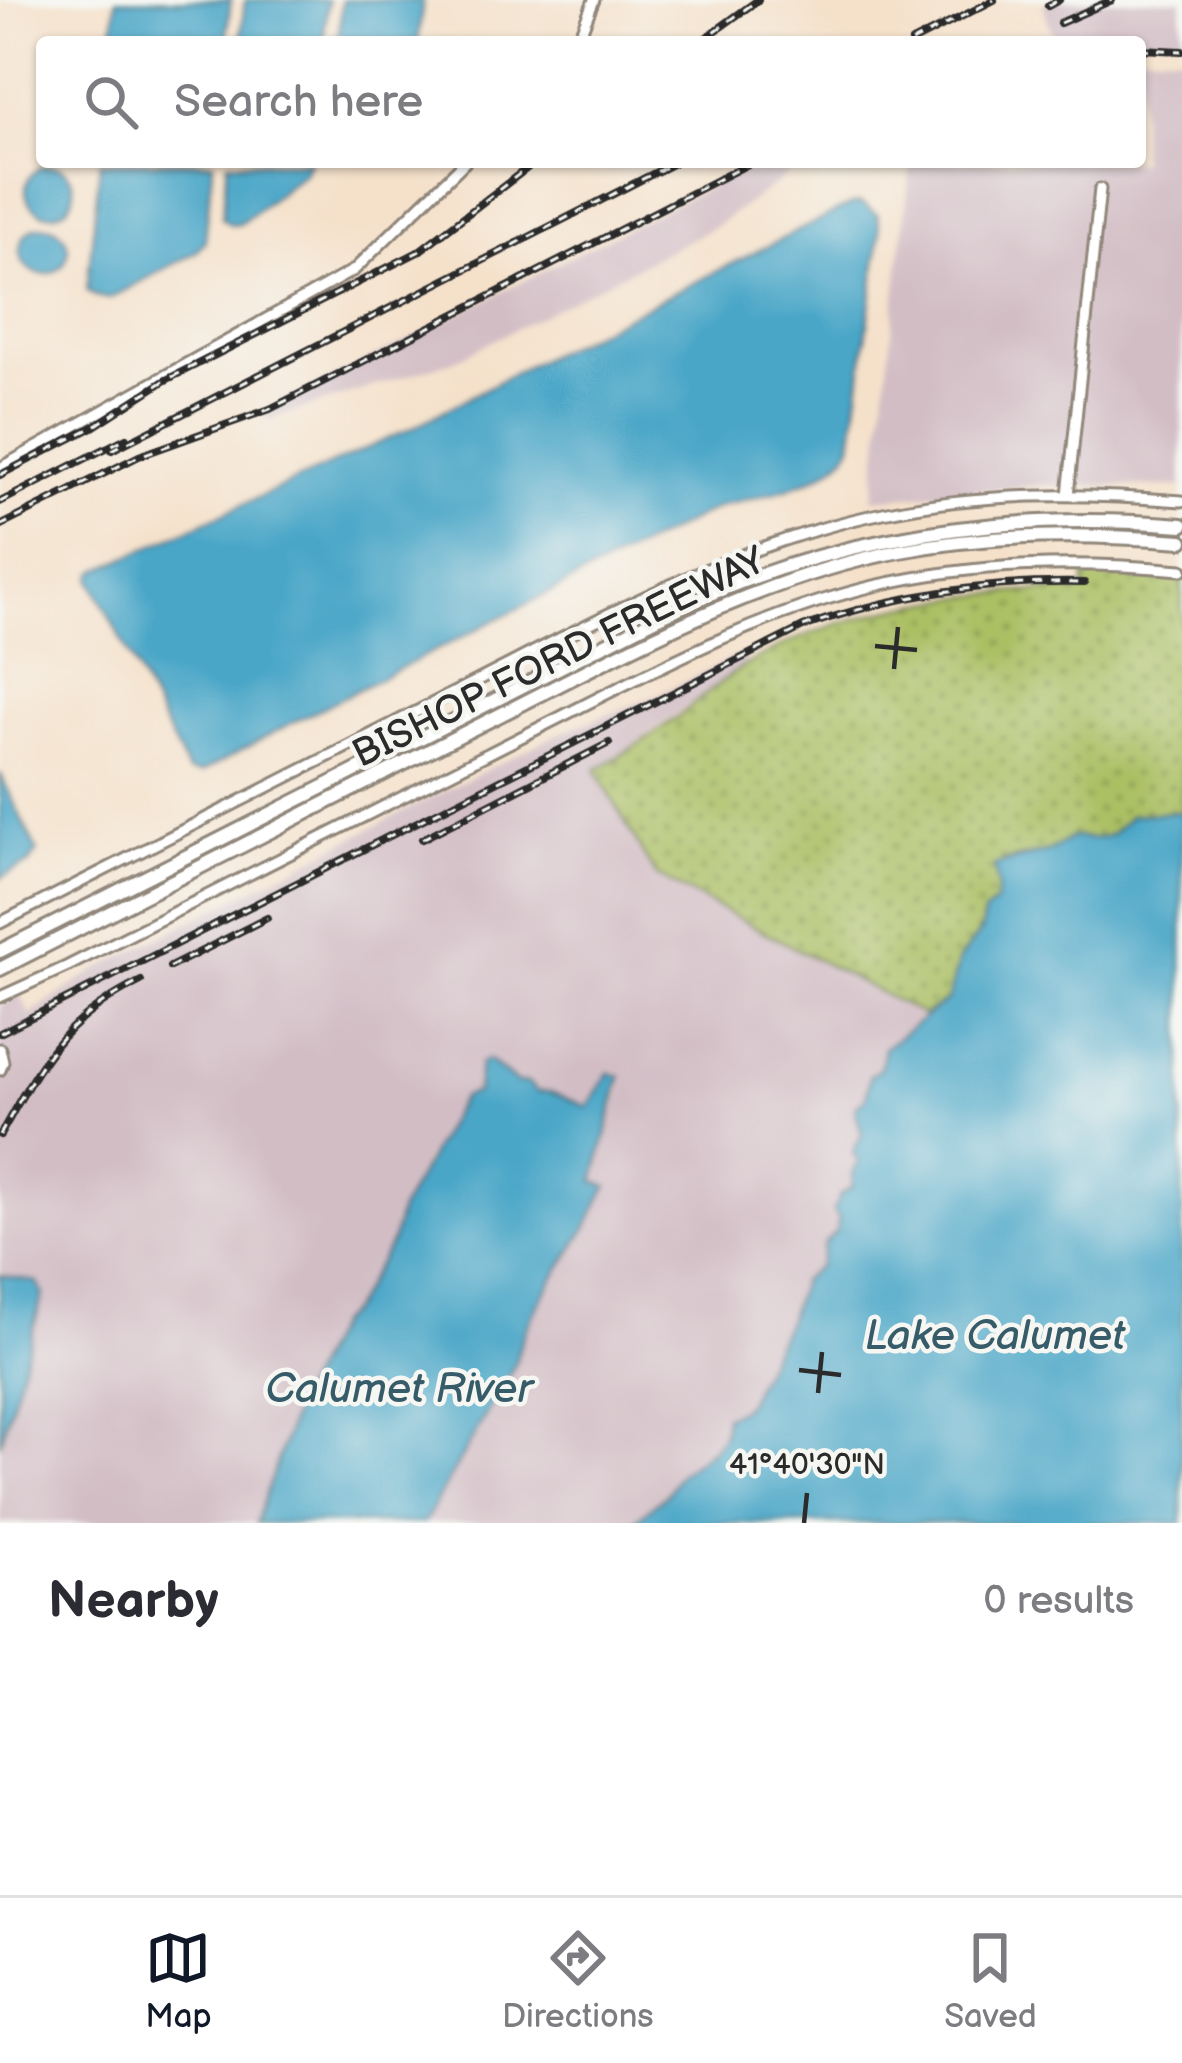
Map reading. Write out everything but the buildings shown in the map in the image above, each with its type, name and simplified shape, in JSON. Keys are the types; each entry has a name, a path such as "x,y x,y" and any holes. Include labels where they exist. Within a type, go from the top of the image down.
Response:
{"highway":[{"name":"BISHOP FORD FREEWAY","path":"0,951 656,619 767,571 899,536 985,523 1073,519 1182,525"},
{"name":"BISHOP FORD FREEWAY","path":"0,969 625,652 772,586 879,556 954,542 1073,535 1182,541"}],"street":[{"path":"579,36 594,0"},
{"path":"0,468 354,270 459,168"},
{"path":"1068,495 1100,189"},
{"path":"0,923 635,601 807,532 879,514 987,498 1068,495 1182,501"},
{"path":"0,997 699,648 812,603 879,585 994,567 1088,564 1182,570"},
{"path":"0,1049 0,1070"}],"shaded area":[{"path":"1051,0 1182,0 1182,39 1056,35 1043,4"},
{"path":"1146,53 1182,55 1182,487 1041,485 873,499 910,168 1146,168"},
{"path":"745,168 798,168 716,226 453,361 268,420 264,413"},
{"path":"741,654 747,664 596,771 655,875 923,1015 884,1048 880,1069 870,1075 866,1097 855,1109 862,1134 857,1169 852,1175 855,1182 835,1207 837,1231 823,1247 819,1266 801,1282 747,1402 732,1415 712,1449 632,1523 424,1523 515,1364 519,1343 541,1295 585,1230 607,1187 593,1182 622,1083 616,1072 608,1073 588,1107 550,1092 537,1093 480,1063 477,1092 426,1157 400,1210 392,1240 351,1310 337,1323 299,1396 256,1523 0,1523 0,1444 42,1294 37,1282 0,1275 0,1004 20,994 30,1014 95,971 426,800 558,734 655,696"}],"green space":[{"path":"1085,574 1182,578 1182,812 1131,815 1111,835 1071,837 1050,851 1003,861 995,903 984,913 981,930 959,960 948,999 923,1015 655,875 596,770 660,730 746,665 825,628 954,598 1084,590"}],"water":[{"path":"116,0 231,0 227,36 113,36"},
{"path":"245,0 328,0 324,36 241,36"},
{"path":"342,0 423,0 419,36 339,36"},
{"path":"41,168 59,168 72,181 72,199 59,212 41,212 28,199 28,181"},
{"path":"99,168 212,168 205,241 196,252 109,299 87,290"},
{"path":"227,168 306,168 240,224 231,225 222,218"},
{"path":"861,203 878,215 880,233 852,445 843,458 794,486 721,506 201,773 188,772 91,580 94,572 414,427 529,365"},
{"path":"44,226 61,233 68,250 61,267 44,274 27,267 20,250 27,233"},
{"path":"0,773 37,851 30,863 0,878"},
{"name":"Lake Calumet","path":"1182,812 1182,1523 632,1523 668,1493 679,1474 712,1449 723,1434 725,1416 747,1402 790,1315 801,1281 819,1266 824,1244 836,1231 839,1218 833,1211 840,1195 853,1186 858,1162 853,1152 862,1134 855,1108 866,1097 870,1075 880,1069 884,1048 948,999 959,960 981,931 984,913 995,903 994,866 1050,851 1072,837 1111,835 1131,815"},
{"name":"Calumet River","path":"488,1060 517,1083 588,1107 609,1073 621,1076 594,1182 608,1186 535,1310 515,1364 424,1523 256,1523 299,1396 337,1323 351,1310 392,1241 400,1210 462,1097 477,1092 480,1063"},
{"path":"0,1275 37,1282 43,1294 0,1444"}],"railway":[{"path":"708,36 758,0"},
{"path":"924,36 994,0"},
{"path":"1048,6 1059,0"},
{"path":"1060,23 1112,0"},
{"path":"1146,49 1182,51"},
{"path":"0,475 93,427 164,381 418,252 527,168"},
{"path":"112,450 664,168"},
{"path":"0,526 139,456 270,409 740,168"},
{"path":"0,502 126,438"},
{"path":"0,1033 803,627 871,606 941,592 1084,583"},
{"path":"422,839 609,743"},
{"path":"170,967 267,918"},
{"path":"0,1135 56,1045 90,1012 141,981"}]}
